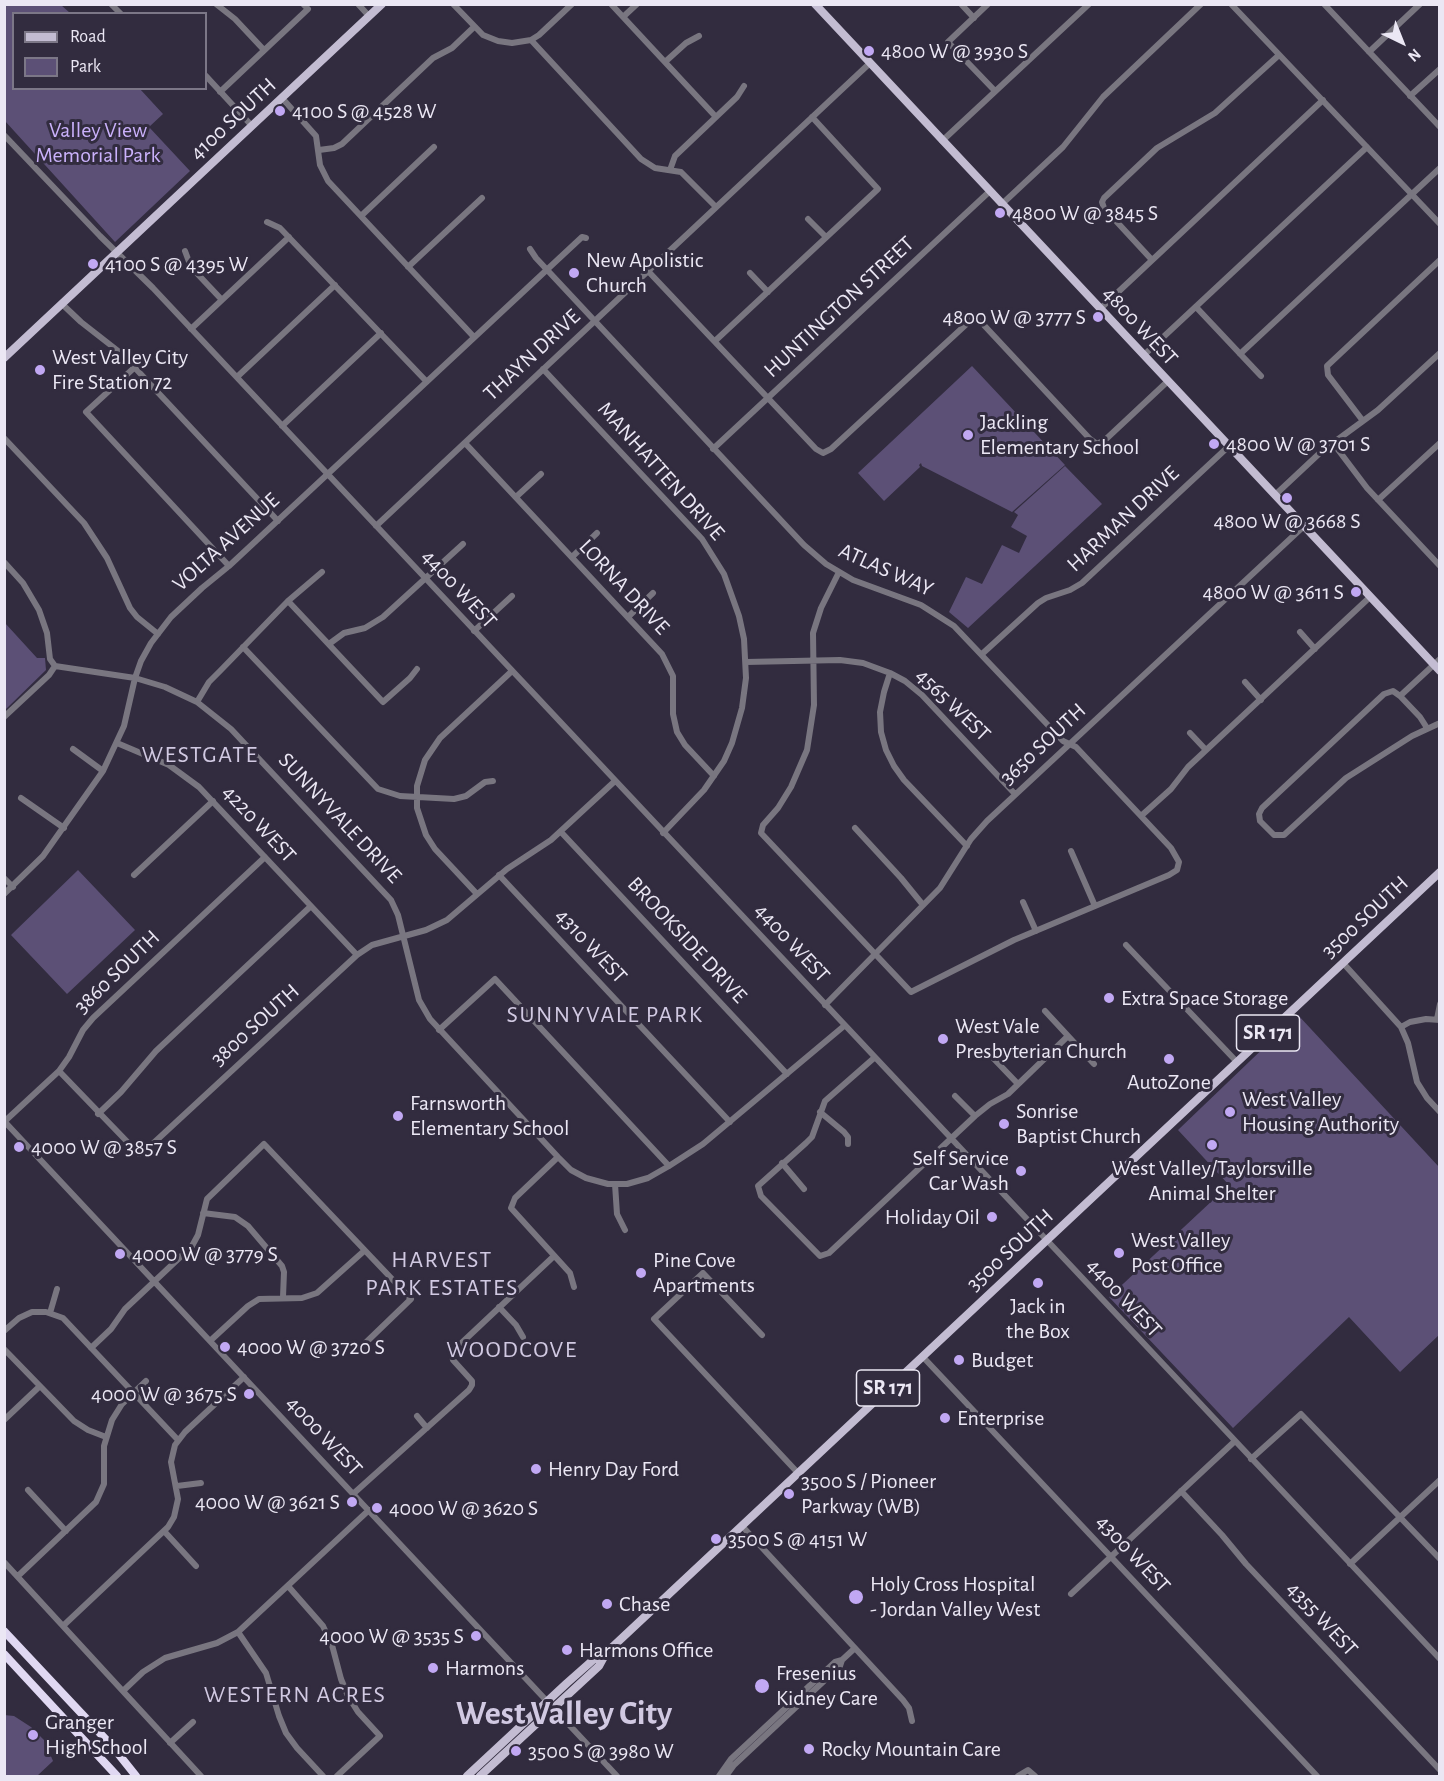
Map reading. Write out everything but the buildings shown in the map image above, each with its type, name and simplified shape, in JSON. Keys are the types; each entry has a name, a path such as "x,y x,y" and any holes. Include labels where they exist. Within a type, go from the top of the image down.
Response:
{"highway":[{"path":"4,1631 138,1776"},
{"path":"4,1654 117,1776"}],"main road":[{"name":"4100 SOUTH","path":"4,358 382,4"},
{"name":"4800 WEST","path":"815,4 1370,597 1436,662 1440,671"},
{"name":"3500 SOUTH","path":"467,1776 593,1660 606,1653 1440,872"},
{"name":"3500 SOUTH","path":"480,1776 599,1666 606,1653"}],"street":[{"path":"216,4 235,19 264,50"},
{"path":"358,4 369,16"},
{"path":"453,4 483,35 504,42 531,39 546,29 572,4"},
{"path":"611,4 716,117"},
{"path":"623,17 637,4"},
{"path":"961,4 974,18"},
{"path":"988,4 948,42 995,91"},
{"path":"942,141 1089,4"},
{"path":"1002,204 1063,147 1103,97 1201,4"},
{"path":"1231,4 1440,224"},
{"path":"1369,52 1420,4"},
{"path":"1326,5 1440,127"},
{"path":"220,92 305,7"},
{"path":"319,150 334,148 342,144 433,58 452,48 474,27"},
{"path":"665,62 688,42 699,36"},
{"path":"531,39 641,159 655,168 685,175 716,207"},
{"path":"1152,260 1109,213 1102,202 1107,194 1157,148 1215,113 1279,55"},
{"name":"THAYN DRIVE","path":"376,526 870,63"},
{"path":"1410,96 1440,69"},
{"path":"207,77 252,126"},
{"path":"670,170 675,156 738,96 744,87"},
{"path":"282,98 314,132 320,165 325,177 474,337"},
{"path":"1100,309 1323,100"},
{"path":"715,341 878,189 812,117"},
{"name":"4400 WEST","path":"4,135 191,328 1440,1659"},
{"path":"361,216 434,147"},
{"path":"1144,355 1367,147"},
{"path":"1240,354 1440,168"},
{"name":"HUNTINGTON STREET","path":"713,449 990,191"},
{"path":"408,267 482,198"},
{"path":"808,219 826,237"},
{"path":"267,222 278,226 426,381"},
{"path":"191,328 289,237"},
{"name":"VOLTA AVENUE","path":"4,894 43,856 103,771 127,717 135,678 141,662 158,633 183,605 230,566 582,237 586,238"},
{"name":"ATLAS WAY","path":"530,249 594,321 804,545 839,572 862,584 904,597 930,609 954,626 1063,741 1076,747 1175,853 1179,866 1169,875 1095,906"},
{"path":"185,251 191,267 222,300"},
{"path":"1363,421 1327,373 1327,366 1440,260"},
{"path":"648,271 816,449 823,453 831,449 967,321 975,318 1097,444 1105,440 1168,381"},
{"path":"750,273 768,292"},
{"path":"237,377 335,285"},
{"path":"62,304 135,367 278,520"},
{"path":"1196,307 1261,376"},
{"path":"282,426 381,333"},
{"path":"1275,495 1334,443 1382,406 1440,353"},
{"path":"135,367 86,412 230,566"},
{"name":"MANHATTEN DRIVE","path":"543,369 702,539 724,574 744,639 745,693 739,721 724,761 691,805 663,832"},
{"path":"4,438 84,523 107,558 130,608 137,617 158,633"},
{"name":"LORNA DRIVE","path":"465,443 667,660 673,676 673,714 677,732 685,745 714,776"},
{"path":"1334,443 1378,500 1440,566"},
{"path":"1378,500 1440,443"},
{"name":"HARMAN DRIVE","path":"982,654 1038,603 1082,583 1228,446"},
{"path":"516,497 542,474"},
{"name":"3650 SOUTH","path":"825,1005 948,878 983,825 1304,526"},
{"path":"572,557 597,533"},
{"path":"329,644 344,633 375,623 463,544"},
{"path":"4,562 23,583 39,610 47,633 50,659 55,666 49,675 4,717"},
{"path":"197,702 209,682 288,601 312,578 322,572"},
{"path":"839,572 816,621 813,633 814,705 807,750 791,787 778,808 763,825 761,832 911,992 1036,931 1095,906 1071,851"},
{"path":"628,616 653,592"},
{"path":"474,631 512,596"},
{"path":"1141,816 1171,789 1186,769 1370,597"},
{"path":"288,601 383,702 417,669"},
{"path":"1300,632 1315,648"},
{"path":"243,647 372,784 386,793 417,797 462,798 485,782 493,781"},
{"name":"4565 WEST","path":"746,662 852,661 872,665 890,673 912,686 927,700 1015,794"},
{"path":"1400,696 1436,662"},
{"name":"SUNNYVALE DRIVE","path":"55,666 135,678 165,687 197,702 239,737 391,900 397,909 419,1000 439,1030 558,1157 571,1170 586,1178 615,1184 642,1180 669,1166 697,1149 844,1026"},
{"path":"477,894 430,842 420,819 417,797 420,774 431,750 440,738 512,671"},
{"path":"890,673 880,712 881,732 886,750 904,780 967,846"},
{"path":"1245,682 1261,700"},
{"path":"1426,728 1422,719 1391,690 1384,694 1259,812 1260,821 1272,834 1278,837 1284,835 1346,778 1426,728 1440,723"},
{"path":"1190,733 1206,750"},
{"name":"4220 WEST","path":"117,743 175,768 193,781 357,955"},
{"path":"73,750 103,771"},
{"name":"3800 SOUTH","path":"98,1114 139,1154 146,1150 357,955 372,945 426,930 447,920 499,875 561,832 615,781"},
{"path":"21,798 64,828"},
{"path":"134,875 213,801"},
{"path":"855,828 923,905"},
{"name":"BROOKSIDE DRIVE","path":"561,832 787,1074"},
{"name":"3860 SOUTH","path":"5,1121 58,1071 93,1018 265,857"},
{"name":"4310 WEST","path":"499,875 730,1122"},
{"path":"4,878 13,887"},
{"path":"1023,902 1036,931"},
{"path":"58,1071 98,1114 121,1092 151,1056 311,906"},
{"path":"1126,945 1237,1062"},
{"path":"1343,963 1401,1027 1408,1043 1417,1082 1423,1094 1440,1112"},
{"path":"439,1030 495,979 669,1166"},
{"path":"1401,1027 1410,1022 1438,1020 1440,1004"},
{"path":"1045,1011 1094,1064"},
{"path":"874,1058 825,1101 812,1137 759,1184 759,1193 817,1254 825,1256 975,1116 1006,1095 1068,1036"},
{"path":"994,1059 1018,1084"},
{"path":"956,1096 975,1116"},
{"path":"820,1113 844,1132 848,1137 848,1144"},
{"name":"4000 WEST","path":"5,1121 617,1776"},
{"path":"91,1348 111,1329 126,1308 192,1246 198,1235 210,1195 264,1144 411,1299 355,1353"},
{"path":"558,1157 517,1196 511,1205 515,1215 571,1275 574,1287"},
{"path":"782,1163 804,1189"},
{"path":"615,1184 617,1214 625,1230"},
{"path":"203,1213 235,1217 248,1226 282,1266 283,1297"},
{"path":"210,1341 253,1302 264,1297 302,1298 317,1293 364,1251"},
{"path":"353,1494 471,1387 470,1378 453,1360 453,1351 554,1256"},
{"path":"762,1335 703,1273 654,1319 798,1473"},
{"path":"50,1313 57,1289"},
{"path":"500,1307 518,1327 523,1337"},
{"path":"4,1331 28,1314 41,1311 66,1321 178,1440"},
{"path":"4,1348 78,1424 106,1437"},
{"name":"4300 WEST","path":"922,1356 1317,1776"},
{"path":"64,1625 164,1531 176,1511 178,1499 171,1462 173,1449 178,1440 244,1377"},
{"path":"18,1576 94,1505 104,1484 103,1454 106,1437 118,1409 146,1381"},
{"path":"4,1420 40,1386"},
{"path":"1251,1459 1301,1414 1440,1559"},
{"path":"417,1416 427,1428"},
{"path":"1071,1594 1235,1441"},
{"path":"1350,1564 1440,1480"},
{"path":"177,1485 201,1483"},
{"path":"28,1490 66,1531"},
{"name":"4355 WEST","path":"1181,1491 1246,1564 1440,1770"},
{"path":"123,1691 143,1672 165,1658 217,1643 238,1632 369,1510"},
{"path":"741,1526 903,1700 912,1721"},
{"path":"164,1531 196,1566"},
{"path":"4,1562 201,1776"},
{"path":"288,1586 323,1626 332,1645 348,1696 358,1712 380,1736 337,1776"},
{"path":"238,1632 266,1673 286,1733 323,1776"},
{"path":"719,1776 731,1759 835,1662 842,1660 855,1648"},
{"path":"726,1776 734,1765 840,1666 842,1660"},
{"path":"170,1743 193,1722"},
{"path":"1018,1776 1028,1770 1035,1776"}],"green space":[{"name":"Valley View Memorial Park","path":"5,4 61,5 69,12 12,12 12,90 141,90 163,114 149,127 190,171 115,242 5,121"},
{"path":"972,366 1065,465 1012,512 922,466 921,463 920,467 884,501 858,473"},
{"path":"1065,466 1102,504 968,628 949,612 966,577 982,584 1002,545 1019,553 1027,536 1011,527 1018,515 1014,512"},
{"path":"5,623 37,658 45,658 46,670 5,710"},
{"path":"78,870 135,930 67,994 11,935"},
{"path":"1298,1015 1439,1167 1439,1335 1400,1372 1349,1317 1233,1428 1109,1297 1229,1185 1178,1130"},
{"path":"4,1715 14,1716 31,1727 44,1740 53,1761 37,1776 5,1776"}],"place":[{"name":"4800 W @ 3930 S","path":"869,51"},
{"name":"4100 S @ 4528 W","path":"280,111"},
{"name":"4800 W @ 3845 S","path":"1000,213"},
{"name":"4100 S @ 4395 W","path":"93,264"},
{"name":"New Apolistic Church","path":"574,273"},
{"name":"4800 W @ 3777 S","path":"1098,317"},
{"name":"West Valley City Fire Station 72","path":"40,370"},
{"name":"Jackling Elementary School","path":"968,435"},
{"name":"4800 W @ 3701 S","path":"1214,444"},
{"name":"4800 W @ 3668 S","path":"1287,498"},
{"name":"4800 W @ 3611 S","path":"1356,592"},
{"name":"Extra Space Storage","path":"1109,998"},
{"name":"West Vale Presbyterian Church","path":"943,1039"},
{"name":"AutoZone","path":"1169,1059"},
{"name":"West Valley Housing Authority","path":"1230,1112"},
{"name":"Farnsworth Elementary School","path":"398,1116"},
{"name":"Sonrise Baptist Church","path":"1004,1124"},
{"name":"West Valley/Taylorsville Animal Shelter","path":"1212,1145"},
{"name":"4000 W @ 3857 S","path":"19,1147"},
{"name":"Self Service Car Wash","path":"1021,1171"},
{"name":"Holiday Oil","path":"992,1217"},
{"name":"West Valley Post Office","path":"1119,1253"},
{"name":"4000 W @ 3779 S","path":"120,1254"},
{"name":"Pine Cove Apartments","path":"641,1273"},
{"name":"Jack in the Box","path":"1038,1283"},
{"name":"4000 W @ 3720 S","path":"225,1347"},
{"name":"Budget","path":"959,1360"},
{"name":"4000 W @ 3675 S","path":"249,1394"},
{"name":"Enterprise","path":"945,1418"},
{"name":"Henry Day Ford","path":"536,1469"},
{"name":"3500 S / Pioneer Parkway (WB)","path":"789,1494"},
{"name":"4000 W @ 3621 S","path":"352,1502"},
{"name":"4000 W @ 3620 S","path":"377,1508"},
{"name":"3500 S @ 4151 W","path":"716,1539"},
{"name":"Holy Cross Hospital - Jordan Valley West","path":"856,1597"},
{"name":"Chase","path":"607,1604"},
{"name":"4000 W @ 3535 S","path":"476,1636"},
{"name":"Harmons Office","path":"567,1650"},
{"name":"Harmons","path":"433,1668"},
{"name":"Fresenius Kidney Care","path":"762,1686"},
{"name":"Granger High School","path":"33,1735"},
{"name":"Rocky Mountain Care","path":"809,1749"},
{"name":"3500 S @ 3980 W","path":"516,1751"}],"district":[{"name":"WESTGATE","path":"200,755"},
{"name":"SUNNYVALE PARK","path":"605,1015"},
{"name":"HARVEST PARK ESTATES","path":"442,1274"},
{"name":"WOODCOVE","path":"512,1350"},
{"name":"WESTERN ACRES","path":"295,1695"},
{"name":"West Valley City","path":"564,1714"}]}
